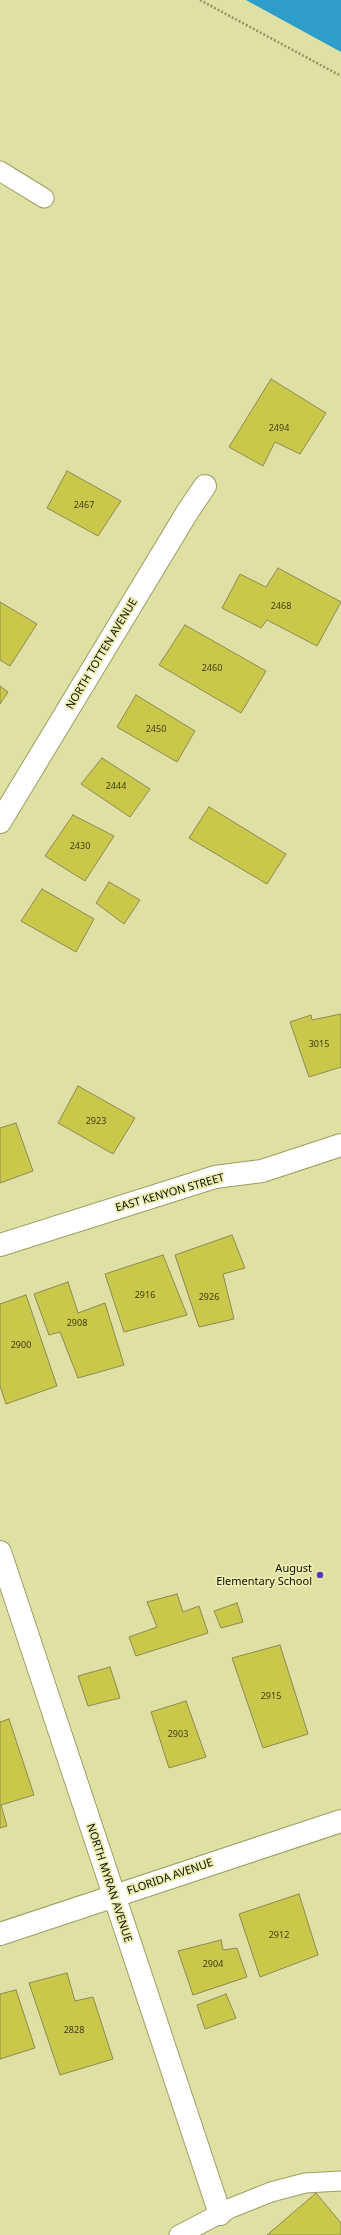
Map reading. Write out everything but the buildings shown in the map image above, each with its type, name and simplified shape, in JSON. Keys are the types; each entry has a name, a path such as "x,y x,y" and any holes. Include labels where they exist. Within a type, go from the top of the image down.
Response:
{"street":[{"name":"NORTH TOTTEN AVENUE","path":"0,822 188,511 205,486"},
{"name":"EAST KENYON STREET","path":"0,1245 215,1177 262,1171 341,1145"},
{"name":"NORTH MYRAN AVENUE","path":"0,1552 220,2214"},
{"name":"FLORIDA AVENUE","path":"0,1934 341,1821"}],"lane":[{"path":"0,171 44,198"},
{"path":"179,2235 220,2214 271,2192 305,2183 341,2181"}],"path":[{"path":"200,0 341,76"}],"water":[{"path":"246,0 341,0 341,52"}],"place":[{"name":"August Elementary School","path":"320,1575"}]}
